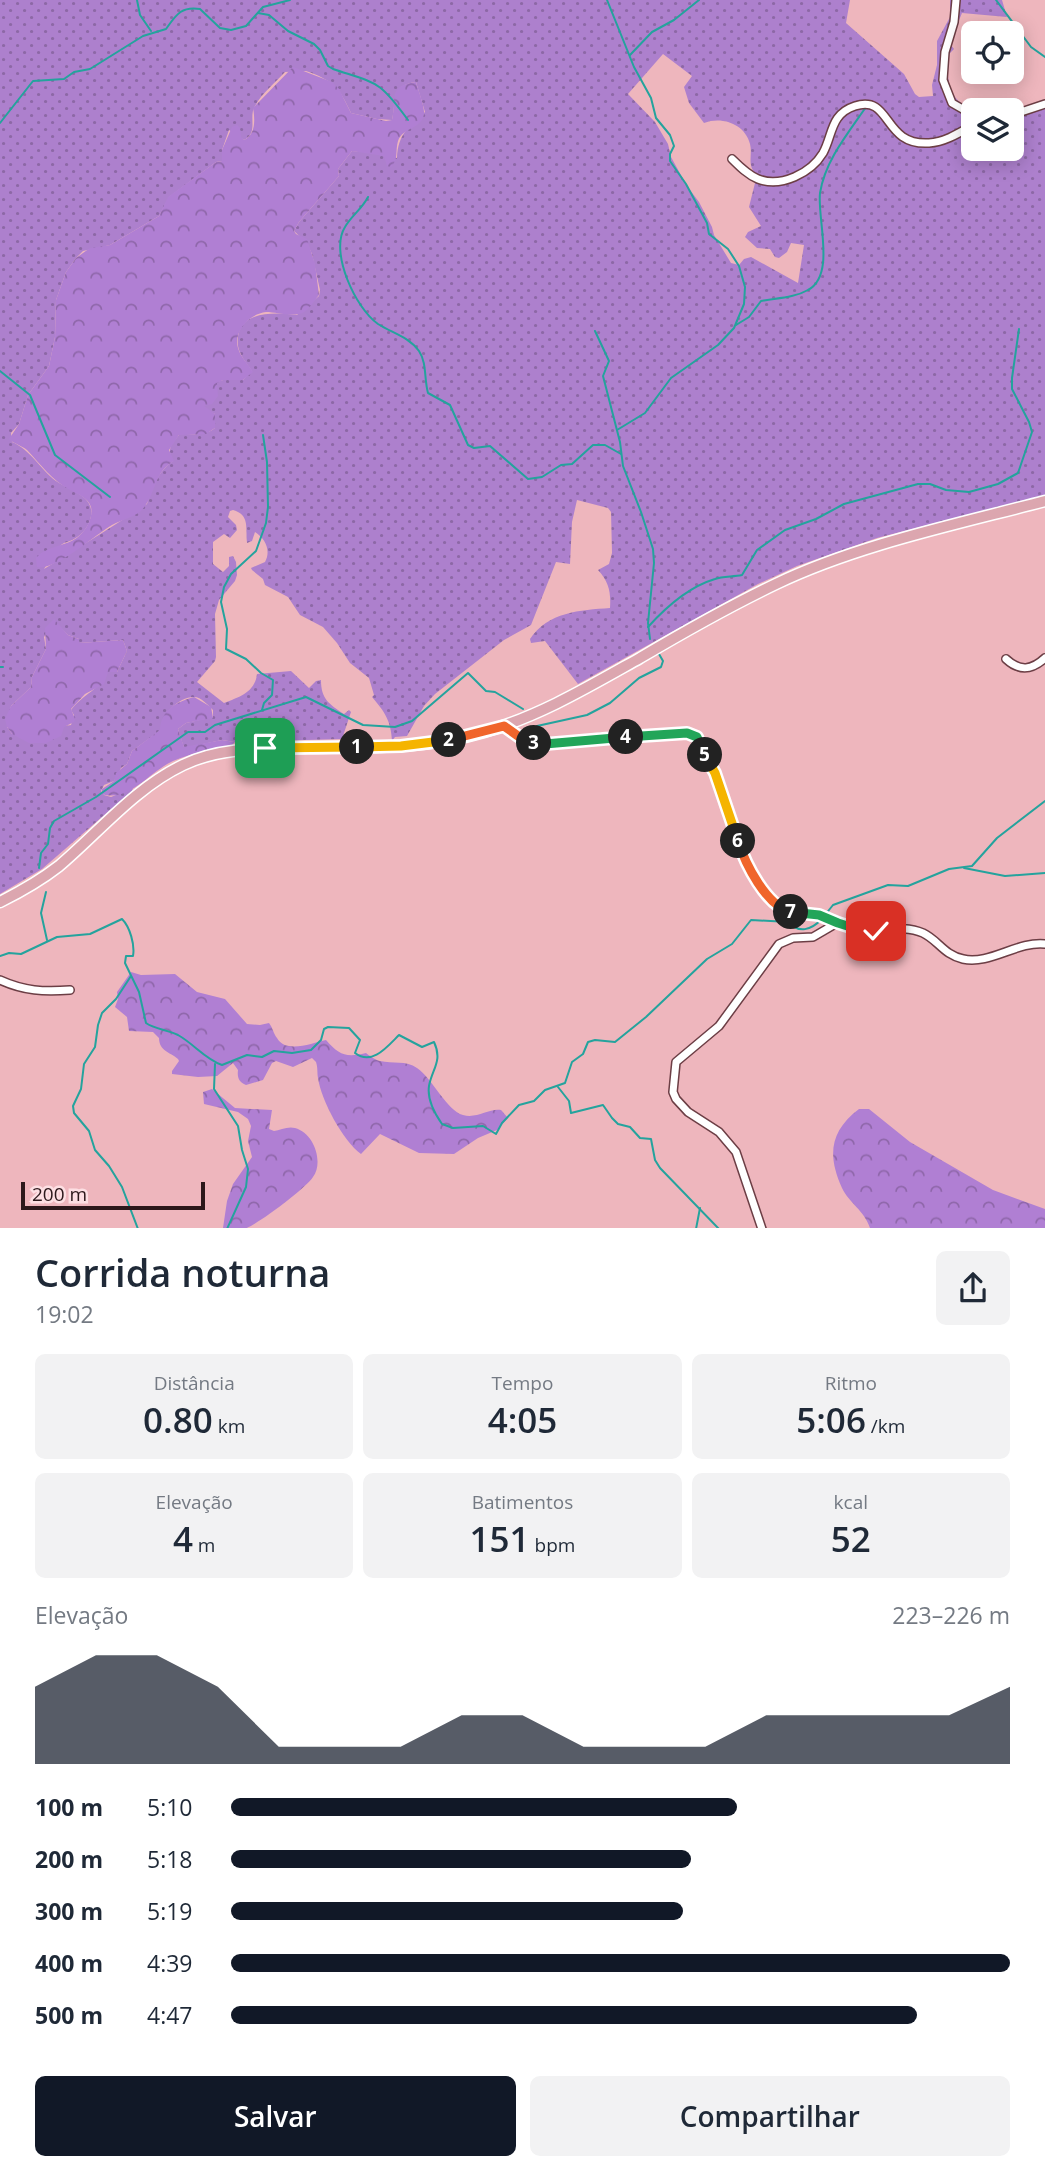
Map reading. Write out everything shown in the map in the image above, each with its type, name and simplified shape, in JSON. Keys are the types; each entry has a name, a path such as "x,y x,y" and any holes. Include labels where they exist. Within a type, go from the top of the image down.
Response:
{"main road":[{"path":"0,902 58,867 152,784 199,758 246,749 401,746 465,737 504,726 564,701 726,609 803,571 852,554 1045,500"}],"street":[{"path":"956,0 954,22 945,52 943,80 952,103 961,108"},
{"path":"732,159 759,179 774,181 798,176 823,152 832,125 853,106 871,104 883,111 899,136 912,142 940,141 961,132"},
{"path":"1024,111 1045,104"},
{"path":"1006,659 1023,669 1033,667 1045,657"},
{"path":"504,726 525,741 545,744 606,737 687,733 697,737 715,773 744,860 760,886 787,912 822,916 860,930 900,929 924,934 944,951 964,959 983,958 1016,947 1045,944"},
{"path":"762,1228 736,1152 719,1132 688,1112 676,1099 673,1092 676,1062 719,1026 779,944 793,938 813,937 838,923"},
{"path":"0,980 17,988 43,992 70,990"}],"shaded area":[{"path":"0,0 850,0 846,23 904,74 919,97 933,96 937,41 950,17 950,0 1002,0 1007,17 962,13 953,35 951,45 954,49 947,56 946,62 952,91 961,102 961,161 1024,161 1024,108 1045,100 1045,495 877,538 797,566 758,584 578,684 545,641 531,643 530,639 537,630 555,618 576,612 610,608 608,588 598,570 609,564 612,553 611,512 608,508 577,500 572,522 570,564 556,562 531,625 504,640 435,694 424,706 407,736 395,737 392,741 386,717 372,697 374,695 369,678 350,663 323,627 300,615 288,597 265,585 263,579 252,570 251,568 265,562 268,554 266,545 255,532 252,541 247,543 245,519 239,512 230,511 228,517 237,530 230,538 224,534 213,542 213,564 223,572 229,566 229,557 233,556 237,575 219,600 215,614 215,661 197,682 224,703 250,690 257,674 291,671 309,688 321,680 322,692 330,704 344,714 349,710 351,712 342,739 235,742 222,740 184,748 178,729 186,723 213,717 213,710 197,697 182,700 167,713 161,730 132,751 127,764 121,768 114,781 104,785 101,791 111,797 133,788 132,791 42,869 0,894","holes":["663,54 692,76 684,87 689,103 704,123 732,123 743,131 750,144 751,164 757,175 749,207 761,226 748,232 745,237 757,248 770,249 775,257 779,258 787,252 791,243 804,245 798,283 751,257 744,259 739,265 731,263 699,202 671,157 668,144 655,122 628,94","306,71 334,86 351,113 377,119 392,120 398,90 416,82 425,112 402,137 397,158 352,151 338,169 339,176 299,222 294,231 307,243 312,254 319,296 297,315 267,314 257,316 242,326 238,334 238,346 252,371 243,380 217,382 217,390 203,406 215,414 215,428 203,433 180,434 170,450 173,461 153,486 147,504 44,569 61,545 83,533 91,518 88,502 56,481 25,450 12,442 11,433 19,424 28,395 49,366 55,337 56,300 66,272 83,251 110,245 159,216 169,197 216,162 222,161 222,150 229,130 244,140 248,137 252,129 255,106 285,72","55,622 68,635 79,639 79,643 123,640 127,651 117,672 107,672 100,683 71,710 74,715 71,725 12,734 7,727 11,706 31,687 32,677 46,649 44,637"]}],"green space":[{"path":"293,67 332,82 339,89 351,113 386,121 392,120 397,90 416,82 423,107 423,119 400,136 395,161 391,167 387,166 384,156 352,151 338,169 339,176 299,222 294,231 307,239 315,264 319,295 302,313 260,313 248,320 240,330 238,348 253,372 243,380 223,380 217,383 218,396 212,404 204,406 215,414 215,428 206,434 179,435 169,450 174,461 163,470 142,510 112,525 54,564 37,567 36,558 79,536 87,527 91,515 90,504 85,499 58,482 27,450 9,439 19,424 28,395 49,366 55,337 56,300 66,272 76,258 90,248 110,245 159,216 168,197 216,162 222,161 222,150 232,127 237,125 241,137 244,140 248,138 254,126 253,108"},
{"path":"54,619 68,635 79,639 79,643 123,640 127,651 117,672 108,672 104,684 85,694 71,709 74,722 64,727 61,736 46,743 29,743 12,734 5,719 11,706 31,687 32,677 46,649 45,628"},
{"path":"194,697 211,707 213,718 186,723 178,729 184,747 222,740 235,742 173,761 121,794 102,794 102,789 114,781 116,773 127,764 132,751 160,730 166,712 181,701"},
{"path":"131,972 141,975 175,974 197,992 225,999 247,1024 269,1023 277,1038 286,1045 300,1046 326,1040 343,1054 366,1053 380,1061 413,1066 423,1073 457,1112 473,1116 501,1110 508,1118 497,1130 478,1138 454,1154 419,1153 380,1134 361,1154 347,1140 328,1108 320,1087 316,1062 312,1058 293,1067 276,1061 272,1063 263,1080 246,1085 239,1079 238,1070 233,1063 217,1076 172,1074 178,1059 163,1049 159,1038 153,1032 129,1031 127,1017 115,1007 117,992"},
{"path":"212,1089 235,1108 272,1110 269,1129 274,1131 292,1128 302,1131 315,1149 318,1164 309,1182 269,1214 246,1228 223,1228 233,1184 252,1157 248,1141 251,1126 248,1119 238,1112 204,1104 203,1092"},
{"path":"859,1109 869,1109 910,1142 993,1190 1045,1209 1045,1228 870,1228 842,1188 834,1165 837,1135 849,1117"}],"waterway":[{"path":"137,0 140,15 151,31"},
{"path":"0,123 33,81 64,79 74,72 90,69 143,36 166,29 184,10 200,9 220,28 231,30 246,26 263,7 290,0"},
{"path":"607,0 634,67 651,98 656,118 670,135 674,146 670,161 707,223 709,234 728,249 739,266 745,287 744,304 734,328 718,345 671,378 645,413 617,430"},
{"path":"630,55 652,32 674,20 699,0"},
{"path":"996,0 1031,47 1045,57"},
{"path":"258,13 269,15 288,31 314,44 328,66 376,85 390,97 408,120"},
{"path":"736,325 749,317 761,301 797,295 816,283 823,260 820,204 823,181 838,148 866,107"},
{"path":"368,197 347,223 341,238 340,251 347,279 370,317 410,342 419,351 428,393 450,405 468,445 474,448 490,446 528,479 542,477 561,465 572,464 593,445 605,445 621,454"},
{"path":"648,627 670,605 696,587 718,578 742,575 757,550 785,530 816,519 844,504 918,484 969,492 998,484 1018,473 1032,432 1012,389 1019,329"},
{"path":"595,331 609,361 603,376 620,442 623,466 653,549 648,623 650,639"},
{"path":"0,371 30,395 55,455 110,497"},
{"path":"262,710 264,703 272,695 273,680 246,659 226,649 227,629 221,602 224,587 231,574 256,551 266,523 267,462 263,435"},
{"path":"537,726 587,715 610,703 639,678 661,667 663,661 659,654"},
{"path":"39,868 41,853 48,844 50,828 54,821 96,797 188,732 205,732 215,725 306,697 363,725 395,727 412,721 468,673 486,691 495,692 523,709"},
{"path":"825,915 833,905 888,885 908,886 949,869 972,866 997,838 1045,801"},
{"path":"964,868 1005,876 1045,873"},
{"path":"46,892 41,913 47,940"},
{"path":"0,956 9,953 21,954 57,937 90,934 122,919 130,931 133,947 133,956 126,956 125,963 139,992 146,1023 149,1025 178,1035 222,1065 247,1055 262,1057 274,1051 292,1053 311,1050 328,1027 349,1028 360,1040 355,1053 367,1057 379,1053 399,1035 422,1047 434,1042 437,1060 430,1080 429,1096 442,1124 453,1128 483,1126 496,1134 502,1123 519,1105 534,1101 545,1090 565,1083 572,1062 583,1054 588,1042 615,1042 646,1017 707,959 732,944 751,920 788,922 796,928 805,929 822,919"},
{"path":"131,976 116,999 102,1013 95,1047 84,1064 81,1089 73,1106 74,1113 89,1131 95,1150 122,1187 138,1228"},
{"path":"215,1064 214,1089 238,1126 248,1169 246,1187 227,1228"},
{"path":"558,1087 569,1101 571,1113 603,1105 618,1124 630,1127 640,1138 651,1139 655,1160 660,1168 718,1228"},
{"path":"696,1228 700,1208"}],"route":[{"path":"265,748 401,746 465,737 504,726 525,741 545,744 606,737 687,733 697,737 715,773 744,860 774,902 787,912 810,913 860,930 876,931"}]}
